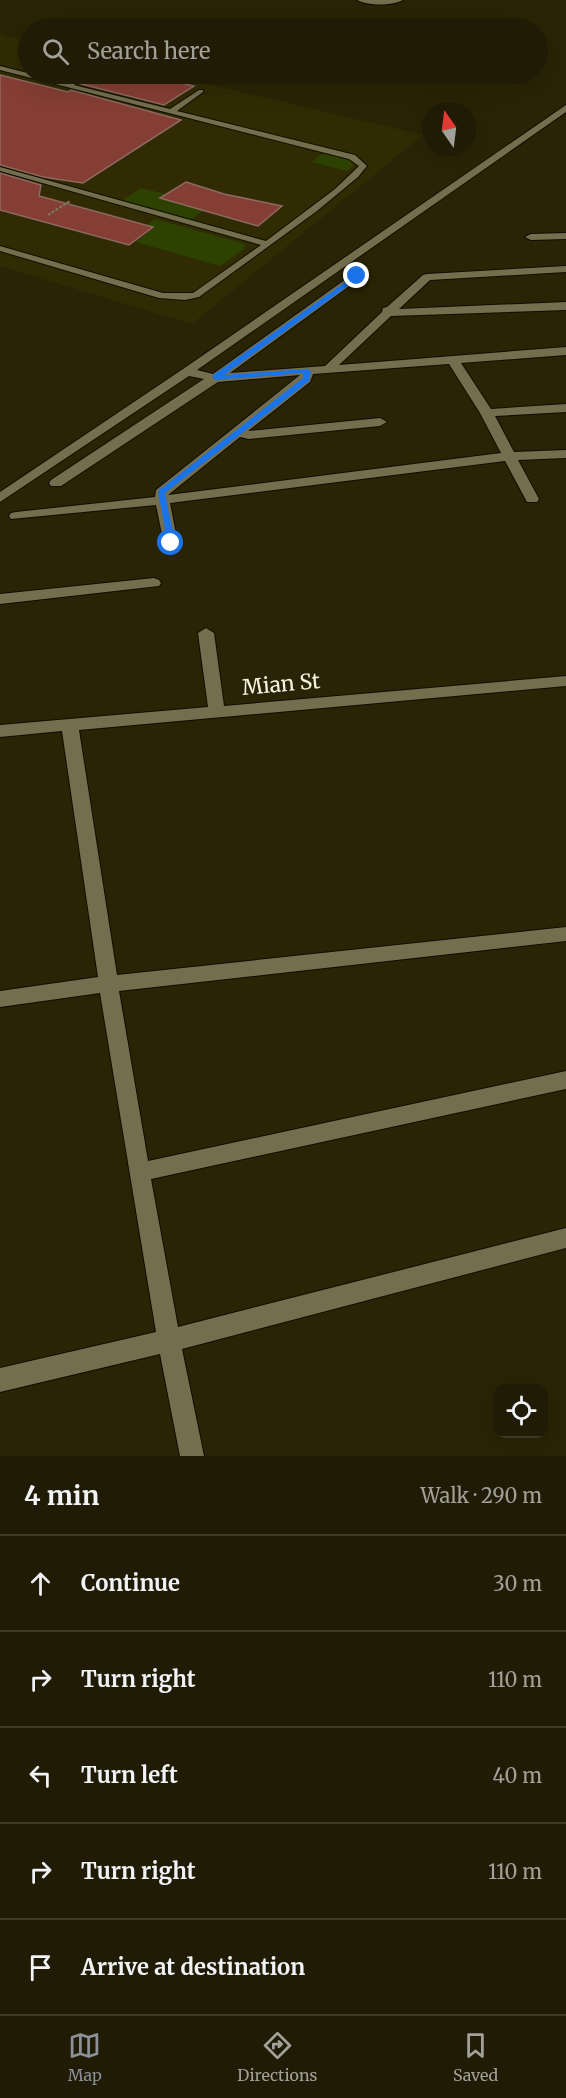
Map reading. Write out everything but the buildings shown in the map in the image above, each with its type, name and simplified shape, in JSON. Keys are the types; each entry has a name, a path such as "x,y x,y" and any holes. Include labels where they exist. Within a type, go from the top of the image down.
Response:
{"street":[{"path":"362,0 376,2 399,0"},
{"path":"0,498 187,372 566,108"},
{"path":"531,237 566,236"},
{"path":"332,369 331,365 422,279 431,276 566,269"},
{"path":"56,483 215,378 357,276"},
{"path":"387,311 394,314 566,306"},
{"path":"187,372 215,378 566,351"},
{"path":"453,360 487,413 532,499"},
{"path":"171,543 161,493 306,379 307,371"},
{"path":"487,413 566,408"},
{"path":"239,433 249,435 380,422"},
{"path":"16,516 509,456 566,454"},
{"path":"0,598 154,583"},
{"path":"206,633 217,712"},
{"name":"Mian St","path":"0,731 566,681"},
{"path":"70,726 107,984 168,1341 192,1456"},
{"path":"0,999 107,984 566,934"},
{"path":"140,1172 566,1080"},
{"path":"0,1380 168,1341 566,1238"}],"lane":[{"path":"1,69 18,73"},
{"path":"0,248 171,298 196,295 362,170 362,163 352,157 64,84"},
{"path":"172,111 201,91"},
{"path":"0,169 266,244"}],"path":[{"path":"48,215 83,192"}],"shaded area":[{"path":"0,34 18,38 18,84 207,84 422,135 192,324 0,266"}],"green space":[{"path":"323,153 349,160 354,166 347,171 312,162"},
{"path":"141,188 210,205 192,219 123,200"},
{"path":"155,219 245,244 244,249 220,266 136,242 155,227 147,225"}],"route":[{"path":"171,543 161,493 306,379 307,371 215,378 357,276"}]}
